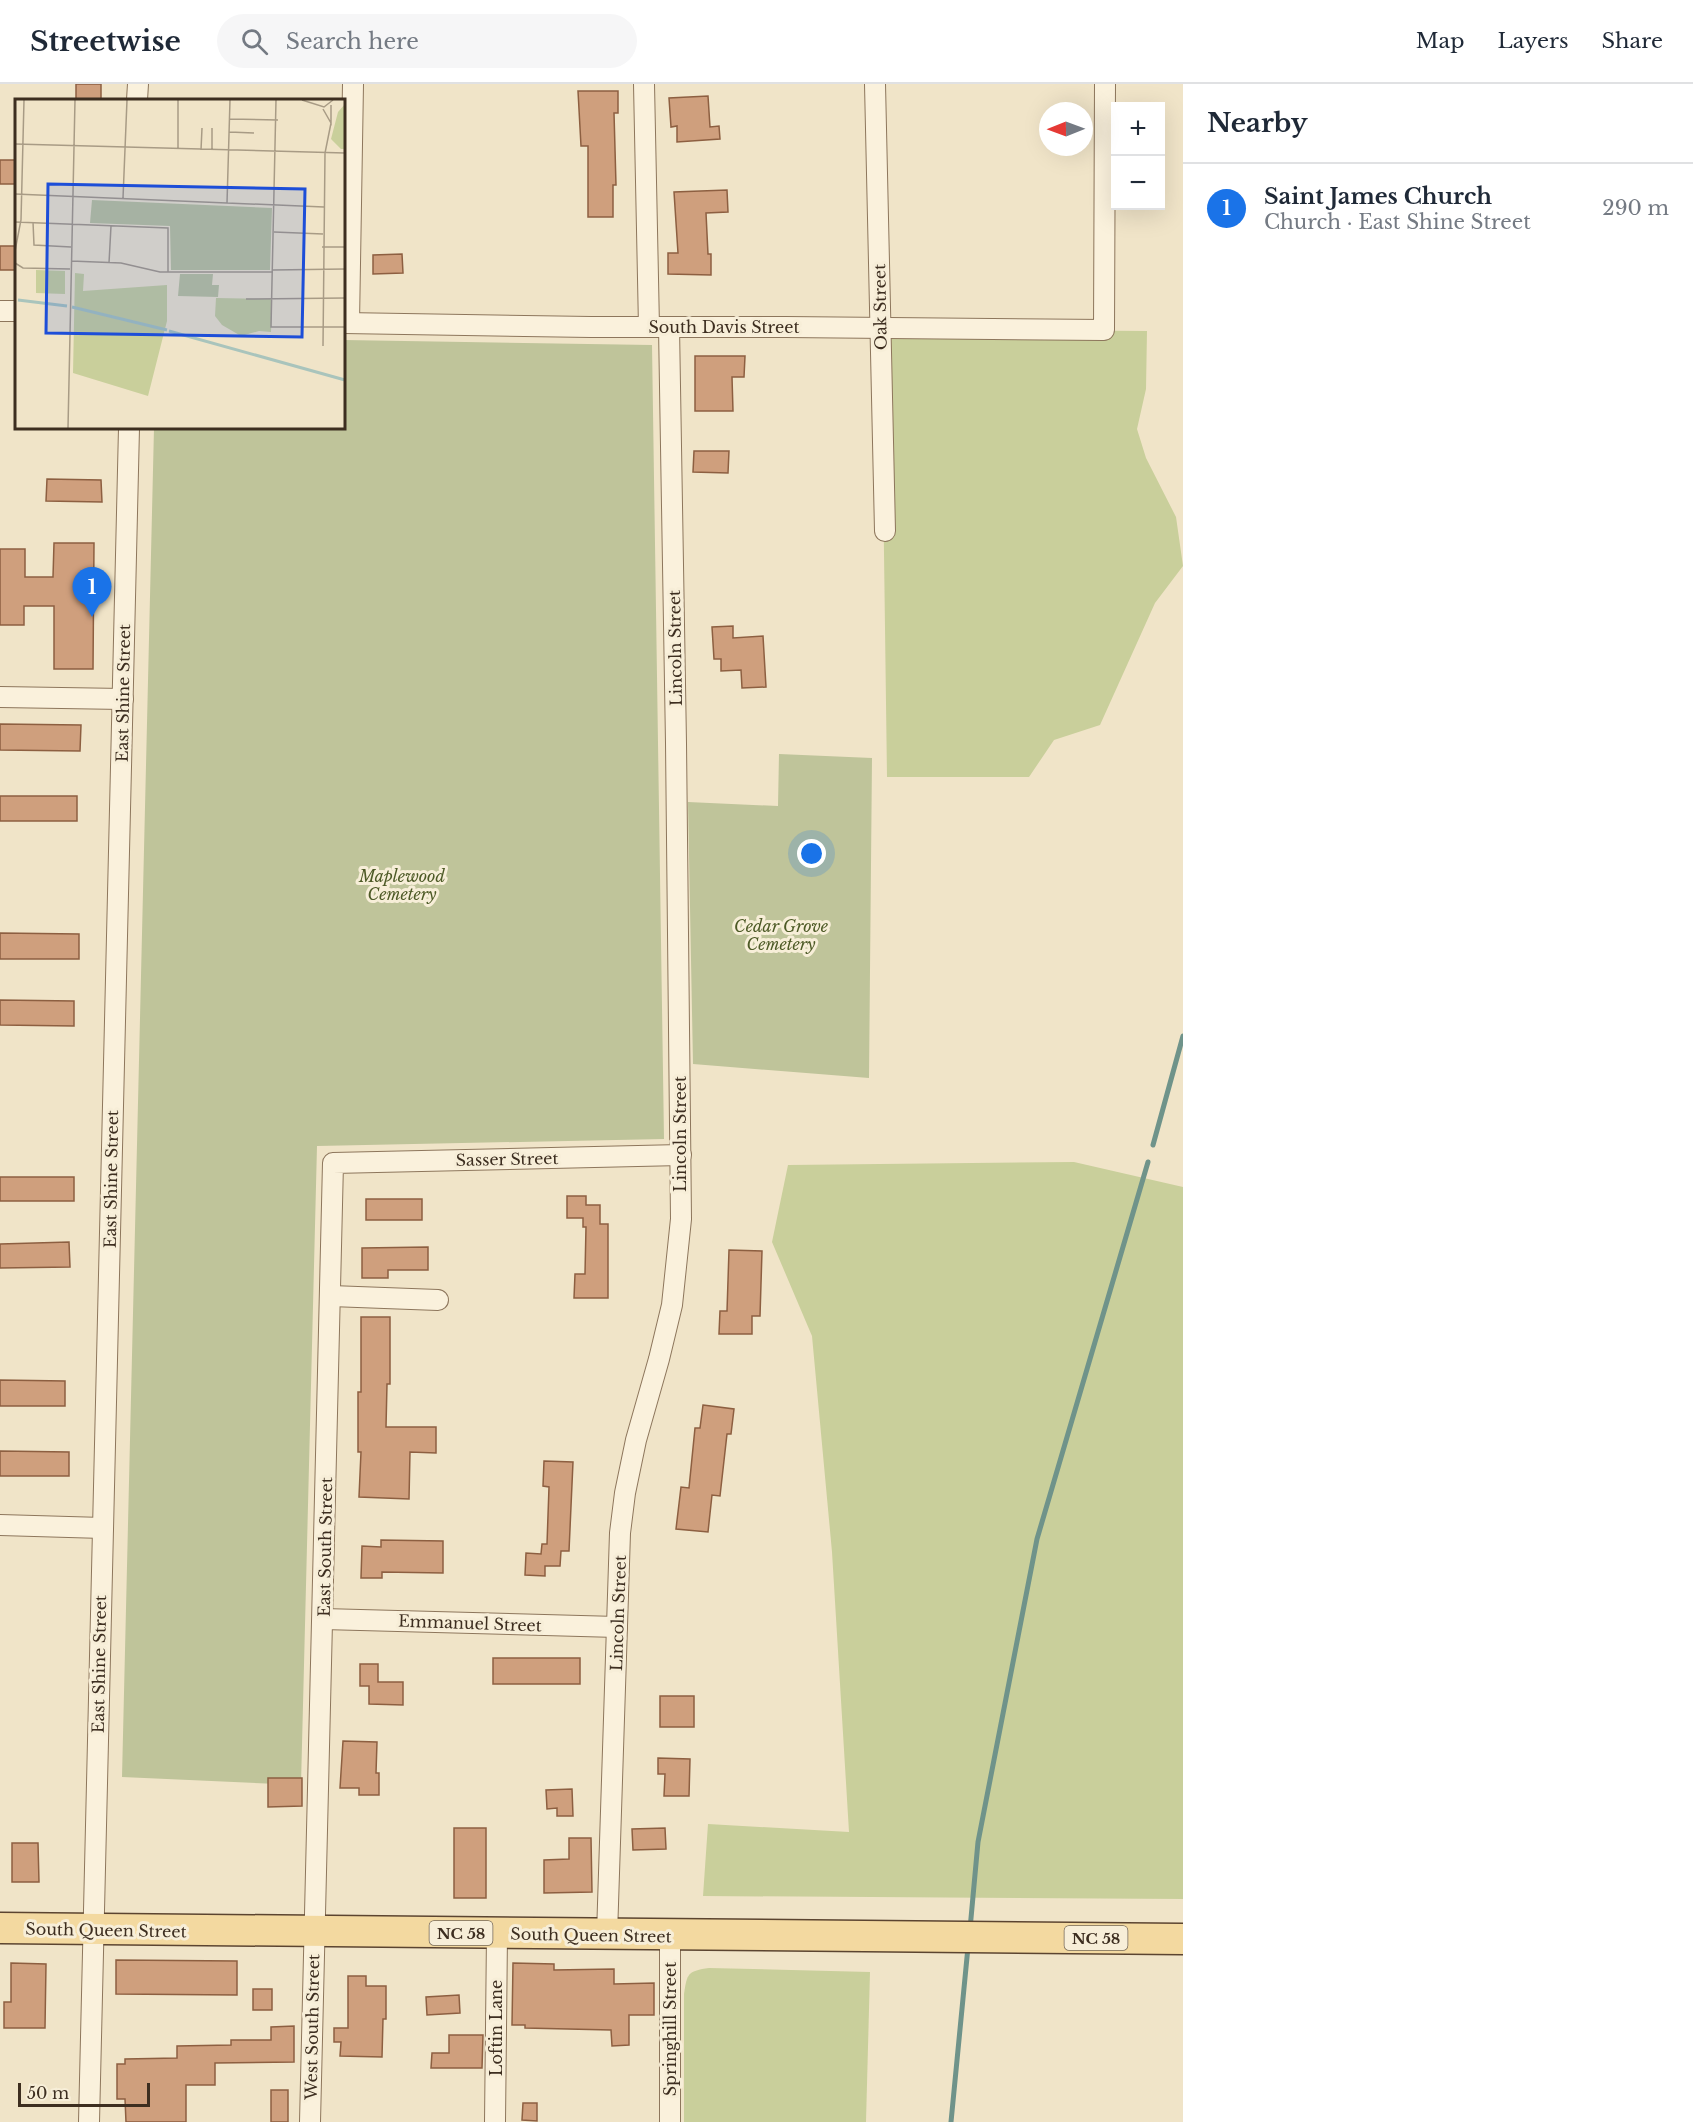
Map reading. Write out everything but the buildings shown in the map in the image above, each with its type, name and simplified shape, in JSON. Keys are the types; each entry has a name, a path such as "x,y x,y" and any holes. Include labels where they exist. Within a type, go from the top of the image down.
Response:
{"main road":[{"name":"South Queen Street","path":"0,1929 1183,1939"}],"street":[{"path":"137,99 138,84"},
{"path":"346,323 353,84"},
{"name":"Lincoln Street","path":"607,1935 620,1533 625,1493 636,1440 672,1305 681,1219 676,744 659,327 644,84"},
{"name":"Oak Street","path":"875,84 885,531"},
{"name":"South Davis Street","path":"346,323 1104,330 1105,84"},
{"name":"East Shine Street","path":"89,2122 129,429"},
{"path":"0,697 123,699"},
{"name":"Sasser Street","path":"333,1163 681,1155"},
{"name":"East South Street","path":"314,1932 333,1163"},
{"path":"331,1296 438,1299"},
{"path":"0,1525 103,1528"},
{"name":"Emmanuel Street","path":"323,1619 617,1627"},
{"name":"West South Street","path":"310,2122 314,1932"},
{"name":"Loftin Lane","path":"495,2122 497,1934"},
{"name":"Springhill Street","path":"670,1935 670,2122"}],"green space":[{"path":"881,329 1147,331 1146,389 1137,429 1146,458 1176,517 1183,566 1155,603 1100,725 1054,740 1029,777 887,777"},
{"name":"Maplewood Cemetery","path":"345,340 652,345 664,1139 317,1146 301,1785 122,1777 154,429 345,429"},
{"name":"Cedar Grove Cemetery","path":"779,754 872,758 869,1078 693,1064 688,802 778,806"},
{"path":"1074,1162 1183,1187 1183,1899 703,1896 708,1824 849,1832 832,1552 812,1336 772,1242 788,1165"},
{"path":"709,1968 870,1972 866,2122 684,2122 685,1987 690,1974"}],"waterway":[{"path":"1153,1145 1183,1036"},
{"path":"970,1929 978,1842 1037,1539 1148,1162"},
{"path":"951,2122 968,1947"}],"place":[{"name":"Saint James Church","path":"92,617"}]}
